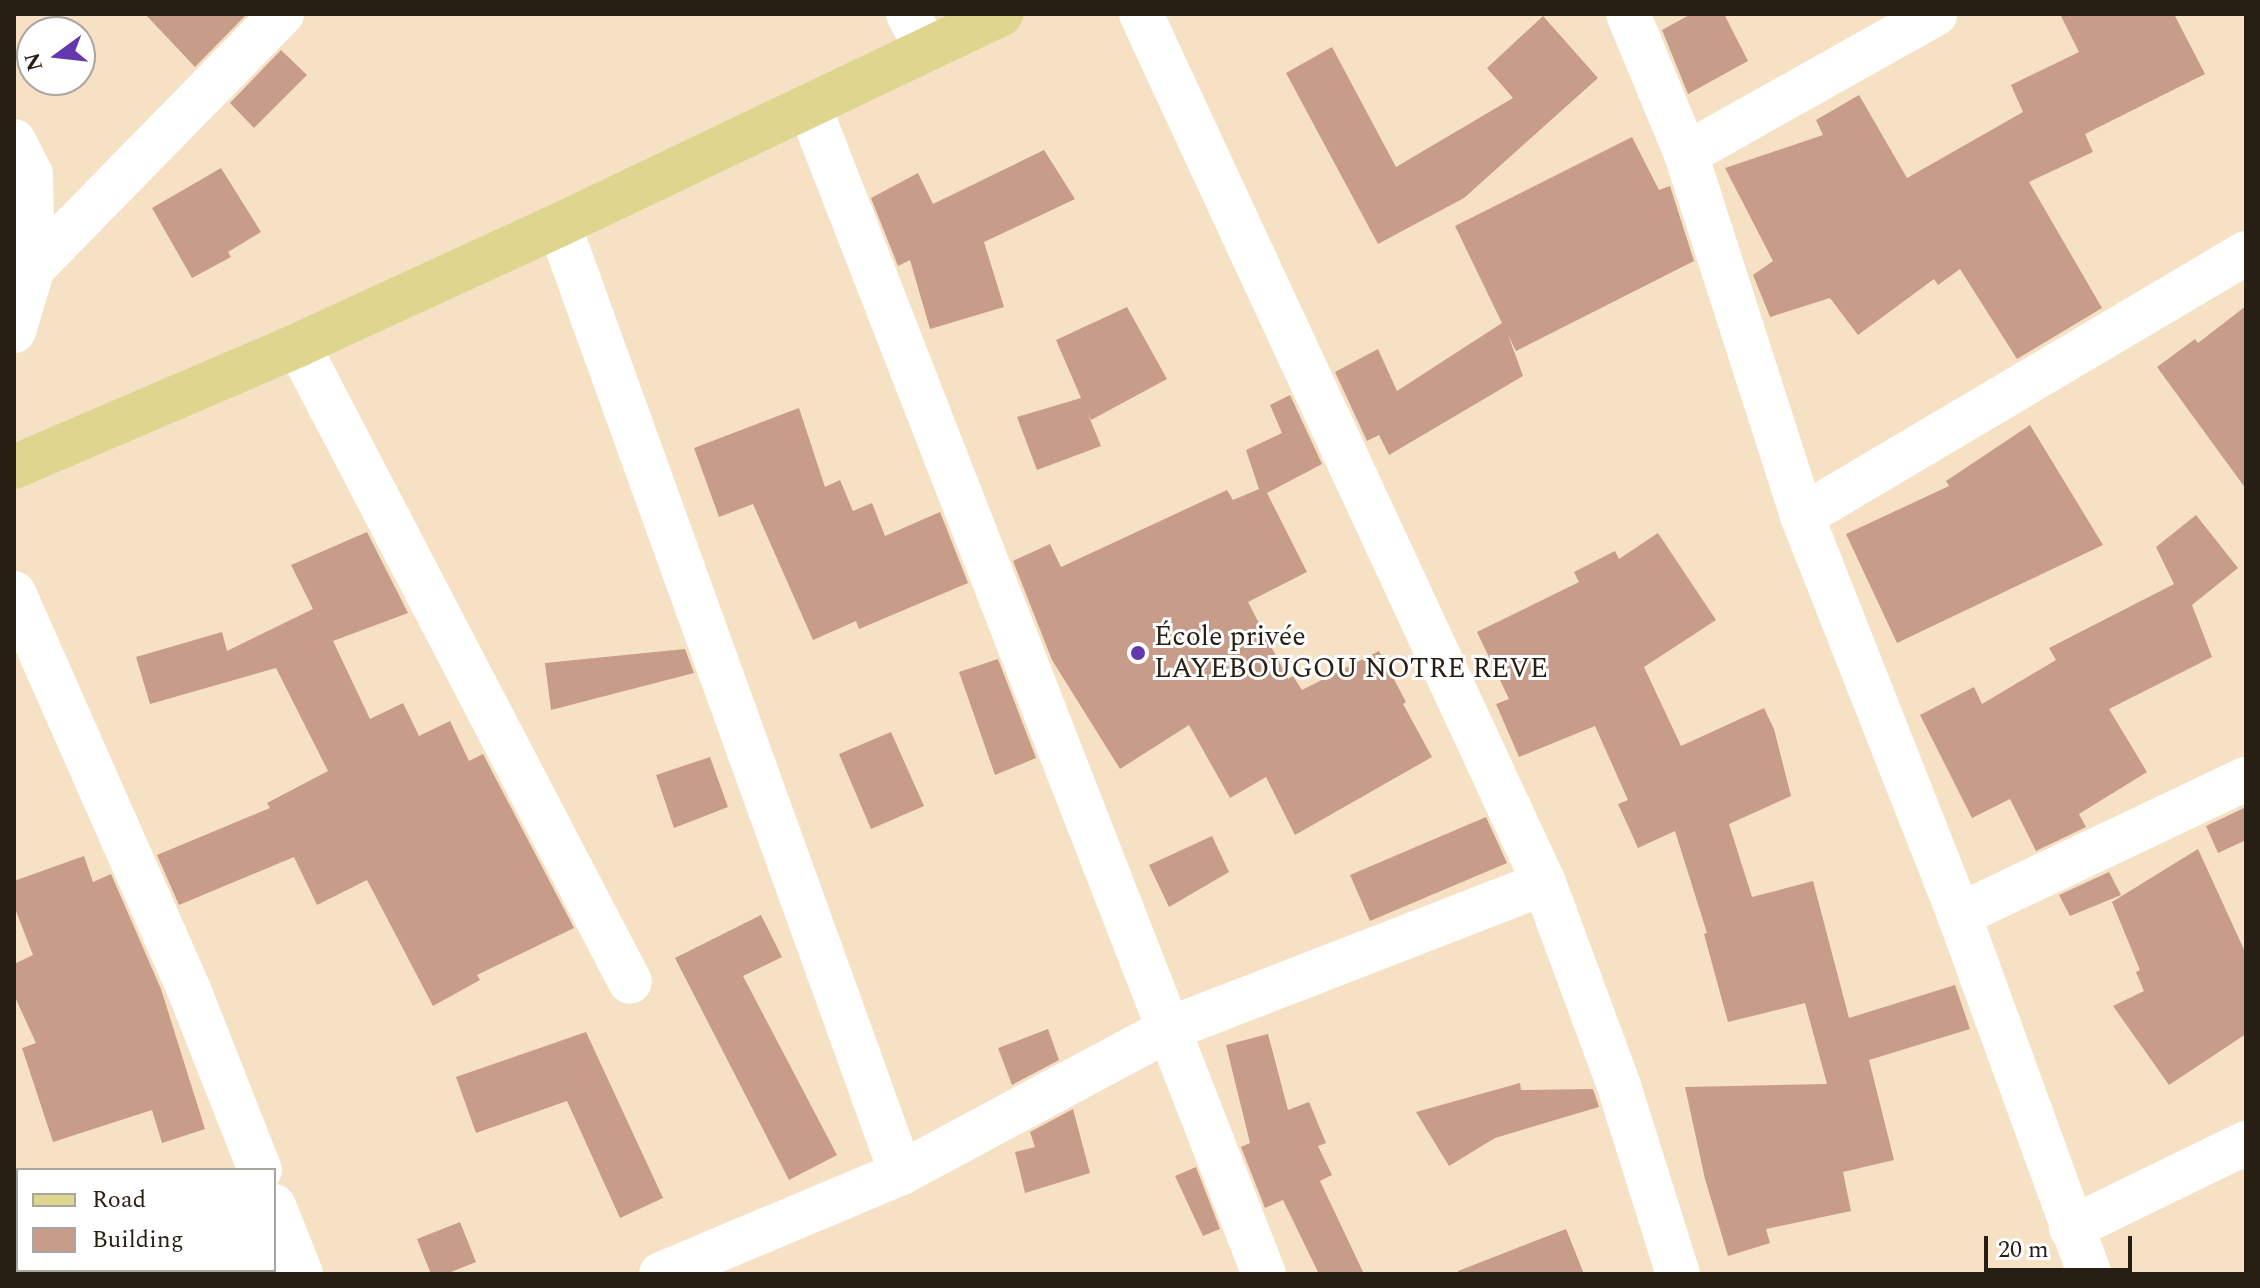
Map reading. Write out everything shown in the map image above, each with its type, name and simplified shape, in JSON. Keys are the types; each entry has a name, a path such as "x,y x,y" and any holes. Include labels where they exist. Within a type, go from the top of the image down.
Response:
{"main road":[{"path":"14,467 298,345 809,106 918,32 1001,14"}],"street":[{"path":"33,268 282,14"},
{"path":"1141,14 1544,883 1619,1086 1678,1274"},
{"path":"1628,14 1686,154 1802,516 1959,915 2090,1274"},
{"path":"1686,154 1935,14"},
{"path":"809,106 1171,1028 1264,1274"},
{"path":"14,141 31,174 33,268 14,331"},
{"path":"559,225 901,1173"},
{"path":"1802,516 2246,253"},
{"path":"298,345 630,982"},
{"path":"14,593 191,995 259,1168"},
{"path":"1959,915 2246,779"},
{"path":"661,1274 901,1173 1171,1028 1544,883"},
{"path":"2071,1228 2246,1143"},
{"path":"276,1211 301,1274"}],"building":[{"path":"145,14 243,14 245,16 195,67"},
{"path":"1691,14 1724,14 1748,61 1688,94 1662,30"},
{"path":"2060,14 2174,14 2205,74 2085,134 2093,152 2029,182 2102,308 2017,359 1960,269 1938,285 1934,279 1858,335 1830,298 1770,317 1753,275 1773,261 1725,168 1823,135 1816,120 1859,95 1907,178 2023,112 2011,85 2079,52"},
{"path":"1543,16 1598,78 1464,198 1378,244 1286,73 1332,47 1396,167 1513,98 1487,68"},
{"path":"281,50 307,75 254,128 230,103"},
{"path":"1632,137 1659,190 1670,186 1694,261 1516,351 1508,335 1523,376 1389,455 1379,435 1367,441 1335,372 1378,349 1397,391 1502,323 1455,226"},
{"path":"1044,150 1075,199 984,242 1004,307 930,329 910,260 898,266 871,198 918,173 933,204"},
{"path":"221,168 261,232 228,252 231,257 192,278 152,208"},
{"path":"2246,306 2246,489 2157,367 2195,339 2198,343"},
{"path":"1127,307 1167,379 1091,420 1087,412 1101,446 1037,470 1017,417 1081,398 1056,340"},
{"path":"1290,395 1322,464 1267,493 1307,572 1248,602 1288,679 1293,676 1302,690 1379,651 1432,757 1295,835 1266,777 1230,798 1189,725 1120,769 1052,660 1013,561 1050,544 1061,567 1227,490 1233,500 1259,489 1246,450 1282,433 1270,405"},
{"path":"799,408 825,487 840,480 853,511 872,503 885,536 940,512 968,583 859,629 856,621 813,640 753,504 719,517 694,448"},
{"path":"2030,425 2103,545 1897,643 1846,534 1949,486 1946,481"},
{"path":"2196,515 2238,568 2192,605 2212,657 2109,709 2147,772 2079,814 2086,827 2036,851 2010,799 1972,818 1920,715 1974,687 1982,704 2056,660 2049,648 2174,584 2156,547"},
{"path":"367,532 408,613 333,641 370,719 403,703 419,736 450,721 469,761 483,754 574,928 477,975 480,980 433,1006 367,880 317,905 294,857 179,905 157,855 270,808 267,803 328,771 276,668 150,704 136,657 222,632 227,651 313,609 291,565"},
{"path":"1658,533 1716,620 1644,667 1681,746 1764,708 1774,729 1791,796 1729,824 1752,897 1813,881 1849,1018 1955,985 1970,1029 1869,1060 1894,1160 1843,1172 1851,1211 1766,1229 1770,1243 1728,1256 1705,1179 1685,1087 1827,1084 1805,1003 1728,1022 1704,934 1707,933 1675,831 1638,848 1618,804 1628,800 1595,726 1519,757 1496,704 1509,699 1477,632 1579,582 1574,572 1615,551 1619,559"},
{"path":"685,649 694,673 551,710 545,663"},
{"path":"998,659 1036,758 995,775 959,672"},
{"path":"891,732 924,806 871,829 839,754"},
{"path":"710,757 728,807 674,828 656,775"},
{"path":"2246,807 2246,840 2218,853 2206,826"},
{"path":"1486,817 1507,863 1370,921 1350,875"},
{"path":"1212,836 1229,872 1169,907 1149,865"},
{"path":"2198,849 2246,954 2246,1034 2169,1085 2113,1006 2144,991 2136,972 2140,970 2112,902"},
{"path":"84,856 93,882 111,874 161,989 205,1129 162,1143 152,1110 53,1142 22,1048 36,1043 14,995 14,964 33,955 14,906 14,881"},
{"path":"2109,872 2121,895 2070,916 2059,895"},
{"path":"761,915 782,957 743,976 837,1155 789,1180 675,958"},
{"path":"1048,1029 1059,1060 1012,1085 998,1048"},
{"path":"586,1032 663,1198 620,1218 567,1101 476,1133 456,1077"},
{"path":"1268,1034 1288,1110 1309,1102 1326,1143 1318,1146 1332,1175 1320,1181 1364,1274 1319,1274 1283,1200 1265,1208 1241,1147 1250,1143 1226,1045"},
{"path":"1520,1083 1521,1090 1593,1089 1599,1107 1495,1138 1449,1166 1416,1112"},
{"path":"1073,1109 1090,1173 1025,1193 1015,1152 1035,1147 1030,1132"},
{"path":"1196,1167 1220,1229 1203,1236 1175,1176"},
{"path":"460,1222 476,1262 446,1274 431,1274 417,1239"},
{"path":"1566,1229 1584,1274 1459,1274 1458,1271"}],"place":[{"name":"École privée LAYEBOUGOU NOTRE REVE","path":"1138,653"}]}
